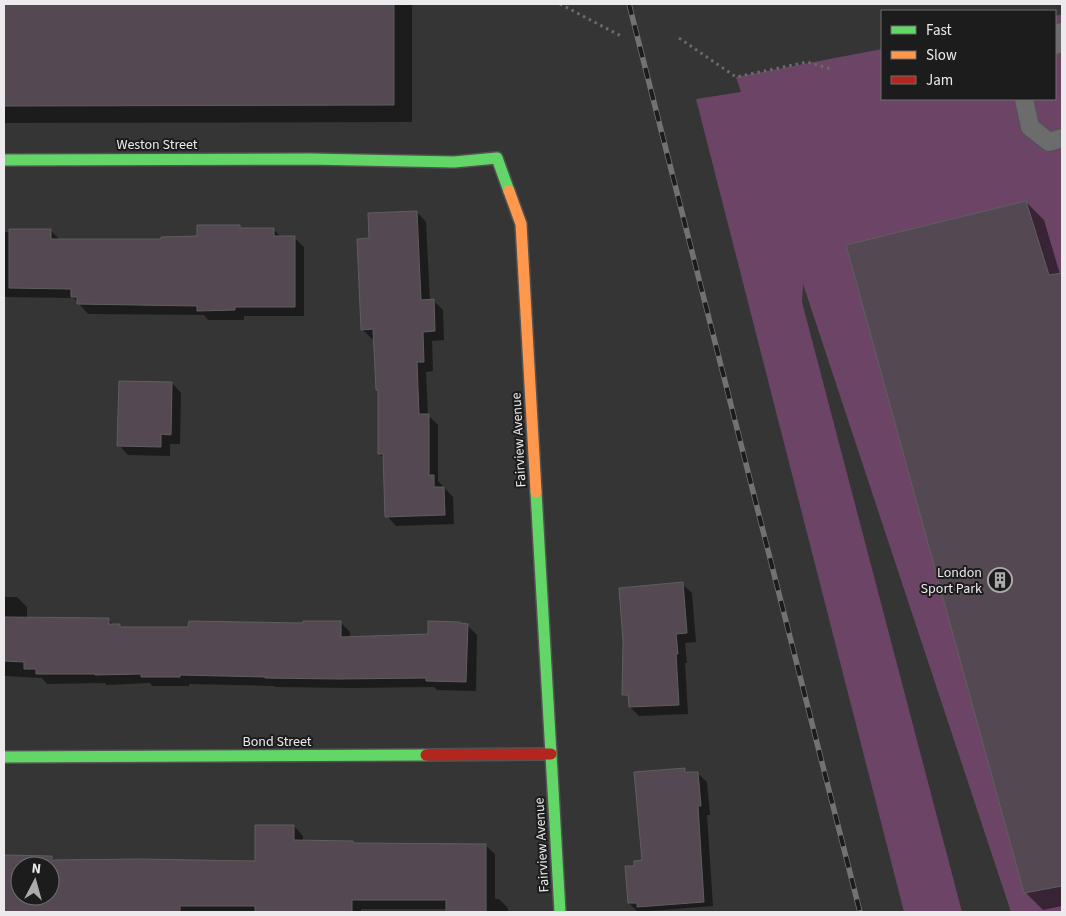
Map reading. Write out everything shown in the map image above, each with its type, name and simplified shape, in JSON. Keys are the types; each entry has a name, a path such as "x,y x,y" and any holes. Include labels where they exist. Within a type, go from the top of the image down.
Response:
{"street":[{"name":"Fairview Avenue","path":"310,159 454,162 497,158 520,224 560,912"},
{"name":"Weston Street","path":"4,160 310,159"},
{"name":"Bond Street","path":"4,757 550,754"}],"lane":[{"path":"1024,100 1030,127 1049,142 1062,138"}],"path":[{"path":"560,4 620,36"},
{"path":"680,38 736,77 807,62 831,69"}],"shaded area":[{"path":"1062,14 1062,912 1011,912 803,284 802,302 962,912 904,912 696,99 741,92 736,77 881,49 881,100 1056,100 1056,16"}],"building":[{"path":"4,4 394,4 394,105 4,106"},
{"name":"London Sport Park","path":"1026,201 1049,275 1062,273 1062,886 1024,893 846,245"},
{"path":"417,211 421,300 434,299 435,331 423,332 424,362 417,362 419,414 429,414 429,475 434,475 434,487 444,487 445,515 385,517 383,454 378,454 378,390 376,390 373,329 361,330 357,239 369,238 368,213"},
{"path":"197,225 240,225 240,228 274,228 274,236 295,236 295,307 235,307 235,310 197,311 197,306 77,304 77,297 71,297 71,289 9,288 9,229 51,229 51,239 161,239 161,237 197,236"},
{"path":"119,381 172,382 171,435 161,434 161,447 117,446"},
{"path":"683,582 687,633 676,634 679,705 629,707 628,695 622,695 623,641 619,588"},
{"path":"4,617 109,618 109,624 120,624 120,627 188,627 189,621 303,623 303,621 341,621 341,637 428,634 428,621 460,622 468,624 466,682 426,681 426,678 339,679 180,675 180,677 141,677 141,674 36,674 36,669 24,669 24,662 4,661"},
{"path":"685,768 685,772 698,772 701,806 698,806 704,902 637,907 637,903 628,903 625,866 634,866 634,861 642,860 634,772"},
{"path":"255,825 294,825 294,840 353,841 353,843 486,844 486,912 446,912 446,900 352,900 352,912 255,912 255,906 180,906 180,912 4,912 4,855 52,856 10,856 10,906 60,906 60,860 255,861"}],"railway":[{"path":"629,4 860,912"}],"traffic: fast":[{"path":"4,160 310,159 454,162 497,158 509,191"},
{"path":"536,492 560,912"},
{"path":"4,757 426,755"}],"traffic: slow":[{"path":"509,191 521,224 536,492"}],"traffic: jam":[{"path":"426,755 551,754"}],"place":[{"name":"London Sport Park","path":"1000,580"}]}
